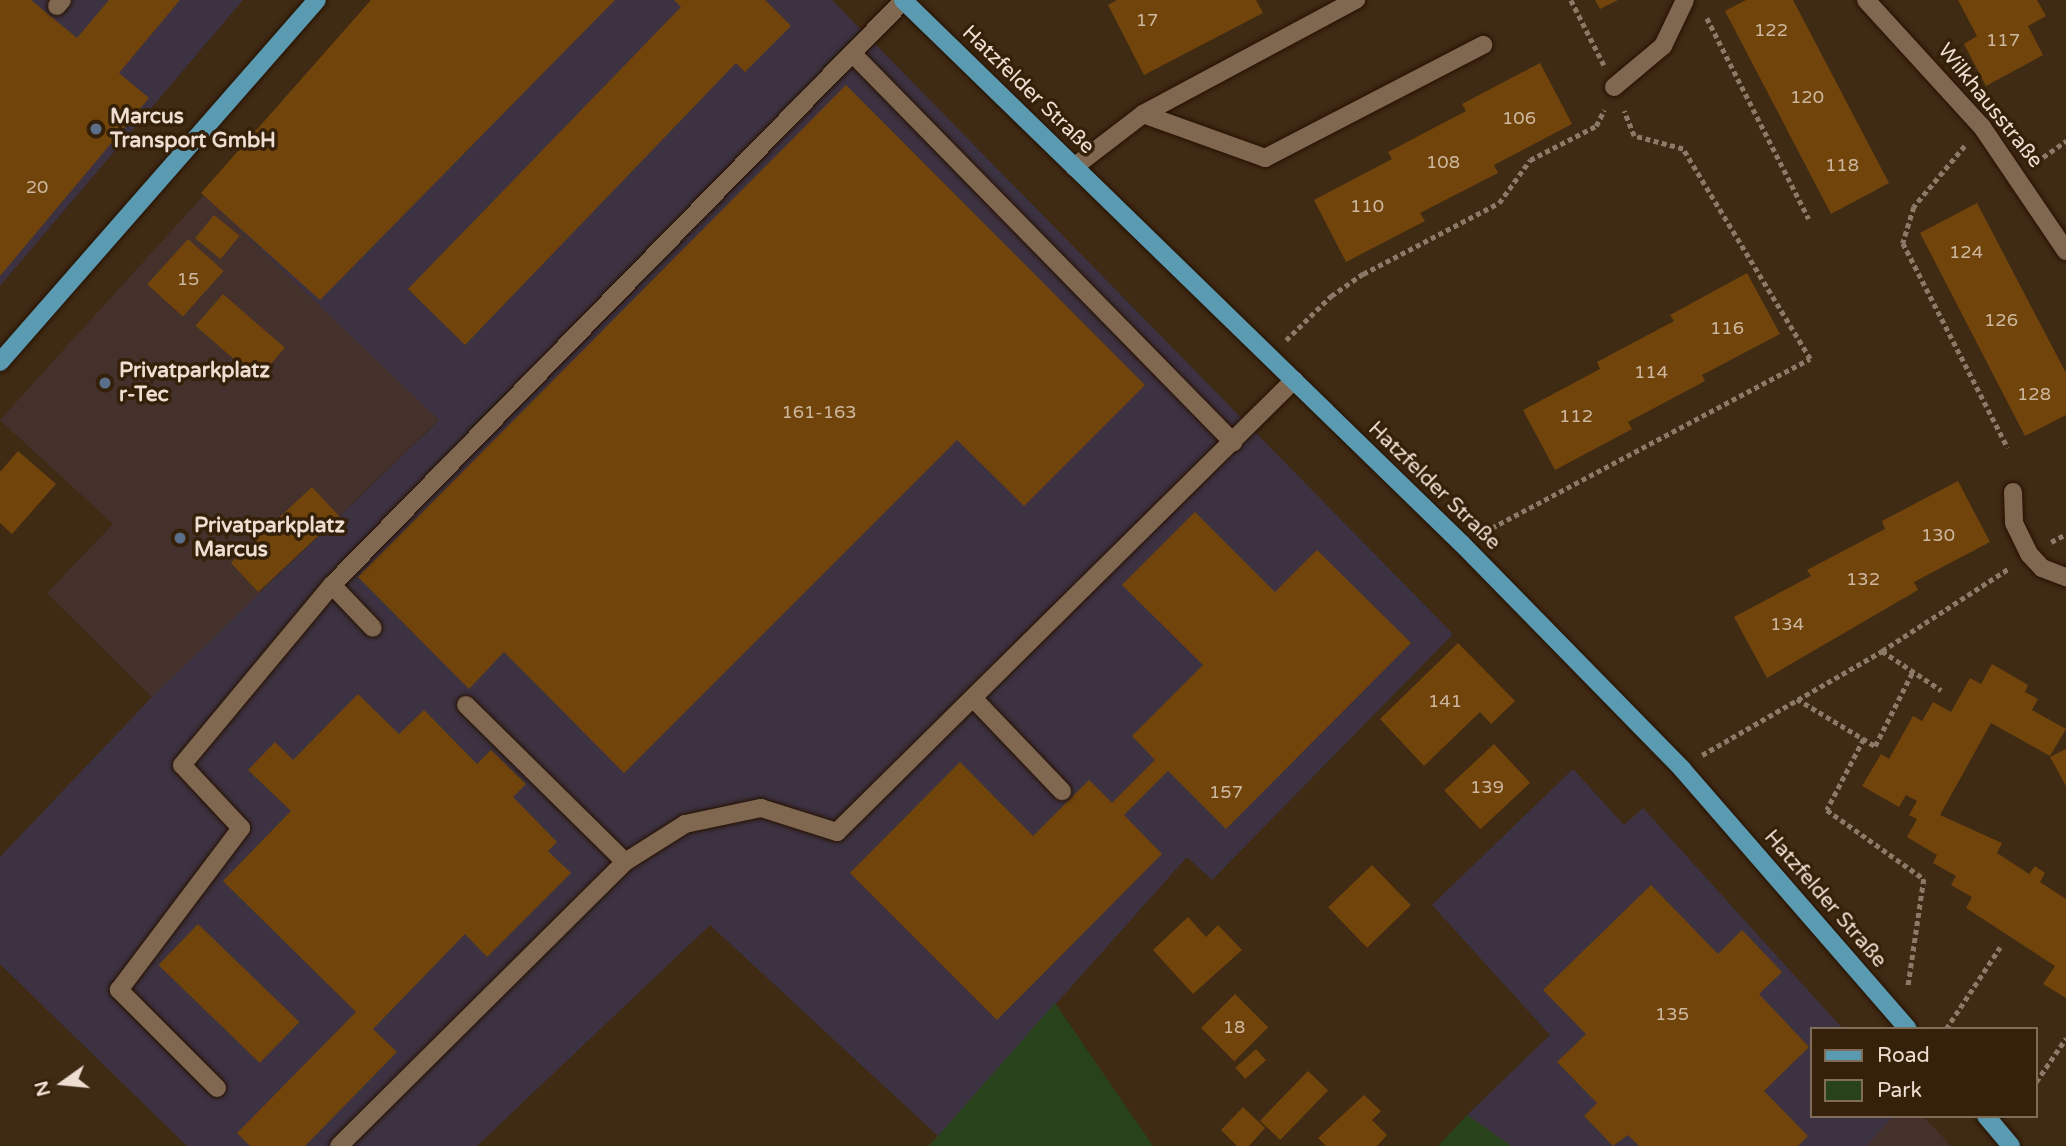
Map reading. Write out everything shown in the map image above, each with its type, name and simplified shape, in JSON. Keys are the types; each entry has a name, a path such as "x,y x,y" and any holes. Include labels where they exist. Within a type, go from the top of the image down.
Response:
{"main road":[{"path":"0,362 317,0"},
{"name":"Hatzfelder Straße","path":"903,0 1462,544 1682,769 1906,1026"},
{"path":"1988,1118 2011,1146"}],"street":[{"path":"217,1088 119,990 241,828 182,765 331,585 903,0"},
{"path":"1074,167 1143,114 1356,0"},
{"path":"1614,87 1663,46 1685,0"},
{"name":"Wilkhausstraße","path":"1866,0 1935,71 2018,174 2066,251"},
{"path":"1143,114 1265,158 1483,45"},
{"path":"852,53 1233,442"},
{"path":"339,1146 625,862 685,824 761,808 837,832 1294,380"},
{"path":"2013,492 2014,523 2029,554 2042,568 2066,578"},
{"path":"331,585 373,628"},
{"path":"973,698 1062,791"},
{"path":"466,705 625,862"}],"path":[{"path":"1462,544 1810,359 1684,149 1634,136 1614,87 1571,0"},
{"path":"1707,11 1707,21 1809,219"},
{"path":"1271,358 1331,296 1363,274 1499,203 1531,160 1596,126 1614,87"},
{"path":"2018,174 2066,141"},
{"path":"1947,168 1914,207 1903,243 2008,448"},
{"path":"1682,769 1882,650 2003,573"},
{"path":"1882,650 1941,691"},
{"path":"1797,699 1875,746 1913,671"},
{"path":"1864,739 1827,810 1924,878 1906,1026"},
{"path":"1947,1027 2000,947"},
{"path":"2038,1079 2066,1038"}],"shaded area":[{"path":"0,0 243,0 0,286"},
{"path":"372,0 832,0 1453,634 1212,880 1187,857 938,1136 710,925 477,1146 187,1146 0,964 0,857 152,697 439,420 204,195"},
{"path":"204,195 439,419 152,697 47,593 113,524 0,420"},
{"path":"1573,769 1624,825 1643,808 1841,1027 1811,1027 1811,1118 1892,1118 1866,1146 1511,1146 1467,1115 1550,1035 1432,905"},
{"path":"1892,1118 1925,1118 1951,1146 1866,1146"}],"green space":[{"path":"1055,1003 1153,1146 928,1146 938,1136"},
{"path":"1467,1115 1511,1146 1438,1146"}],"building":[{"path":"0,0 31,0 77,38 109,0 180,0 119,73 149,98 0,276"},
{"path":"371,0 615,0 320,300 201,193"},
{"path":"674,0 765,0 791,26 745,72 736,63 465,345 408,289 681,7"},
{"path":"1117,0 1256,0 1263,13 1144,75 1108,5"},
{"path":"1595,0 1618,0 1600,9"},
{"path":"1746,0 1793,0 1889,183 1831,214 1725,11"},
{"path":"1958,0 2037,0 2046,16 2028,26 2043,55 1986,86 1964,44 1977,36"},
{"path":"1540,63 1572,124 1494,165 1498,173 1420,213 1425,221 1346,262 1314,200 1392,159 1388,152 1466,111 1462,104"},
{"path":"846,85 1145,385 1024,506 957,440 624,773 504,652 469,689 358,577"},
{"path":"1977,203 2066,373 2066,415 2025,436 1920,233"},
{"path":"214,215 240,236 221,259 195,238"},
{"path":"188,239 224,271 183,316 147,284"},
{"path":"1747,273 1780,334 1702,375 1705,381 1628,422 1632,429 1555,470 1523,410 1600,369 1597,362 1674,321 1670,315"},
{"path":"223,294 285,348 257,379 195,326"},
{"path":"18,451 56,484 12,534 0,523 0,472"},
{"path":"1958,481 1990,542 1914,582 1918,590 1767,678 1734,617 1811,576 1807,570 1885,529 1882,521"},
{"path":"312,487 339,516 258,592 231,563"},
{"path":"1195,512 1275,592 1317,550 1411,643 1226,829 1168,771 1124,815 1162,854 997,1020 850,873 960,762 1033,836 1089,780 1112,803 1155,760 1132,736 1203,665 1122,585"},
{"path":"1458,643 1515,701 1491,724 1480,712 1424,766 1380,719"},
{"path":"1992,664 2028,685 2025,692 2038,699 2032,710 2066,729 2050,756 1991,723 1940,815 2002,843 1997,853 2029,874 2035,866 2045,873 2040,882 2066,899 2066,998 2043,984 2055,966 1966,908 1972,897 1951,885 1956,876 1933,863 1937,855 1907,837 1917,819 1909,815 1917,801 1906,795 1899,807 1862,786 1881,754 1889,759 1913,716 1922,721 1933,702 1951,712 1970,678 1981,684"},
{"path":"358,694 399,734 424,710 477,764 491,750 526,784 513,797 557,842 548,851 571,873 487,957 465,934 373,1029 397,1052 305,1146 250,1146 237,1133 356,1012 223,881 291,811 248,770 275,742 293,760"},
{"path":"1494,744 1530,783 1480,829 1444,790"},
{"path":"2066,749 2066,786 2050,757"},
{"path":"1372,865 1411,905 1367,948 1328,907"},
{"path":"1651,885 1718,954 1742,930 1782,972 1759,994 1809,1047 1764,1091 1808,1136 1798,1146 1639,1146 1628,1135 1613,1146 1584,1116 1597,1103 1557,1062 1586,1034 1543,990"},
{"path":"1188,917 1206,937 1218,925 1242,950 1193,994 1153,950"},
{"path":"198,924 299,1022 260,1063 158,965"},
{"path":"1235,994 1268,1027 1234,1061 1201,1028"},
{"path":"1256,1049 1266,1060 1245,1079 1235,1068"},
{"path":"1308,1071 1328,1090 1280,1140 1260,1121"},
{"path":"1364,1095 1381,1111 1372,1120 1387,1135 1377,1146 1326,1146 1318,1138"},
{"path":"1243,1107 1265,1128 1249,1146 1237,1146 1221,1130"}],"place":[{"name":"Marcus Transport GmbH","path":"96,129"},
{"name":"Privatparkplatz r-Tec","path":"105,383"},
{"name":"Privatparkplatz Marcus","path":"180,538"}]}
